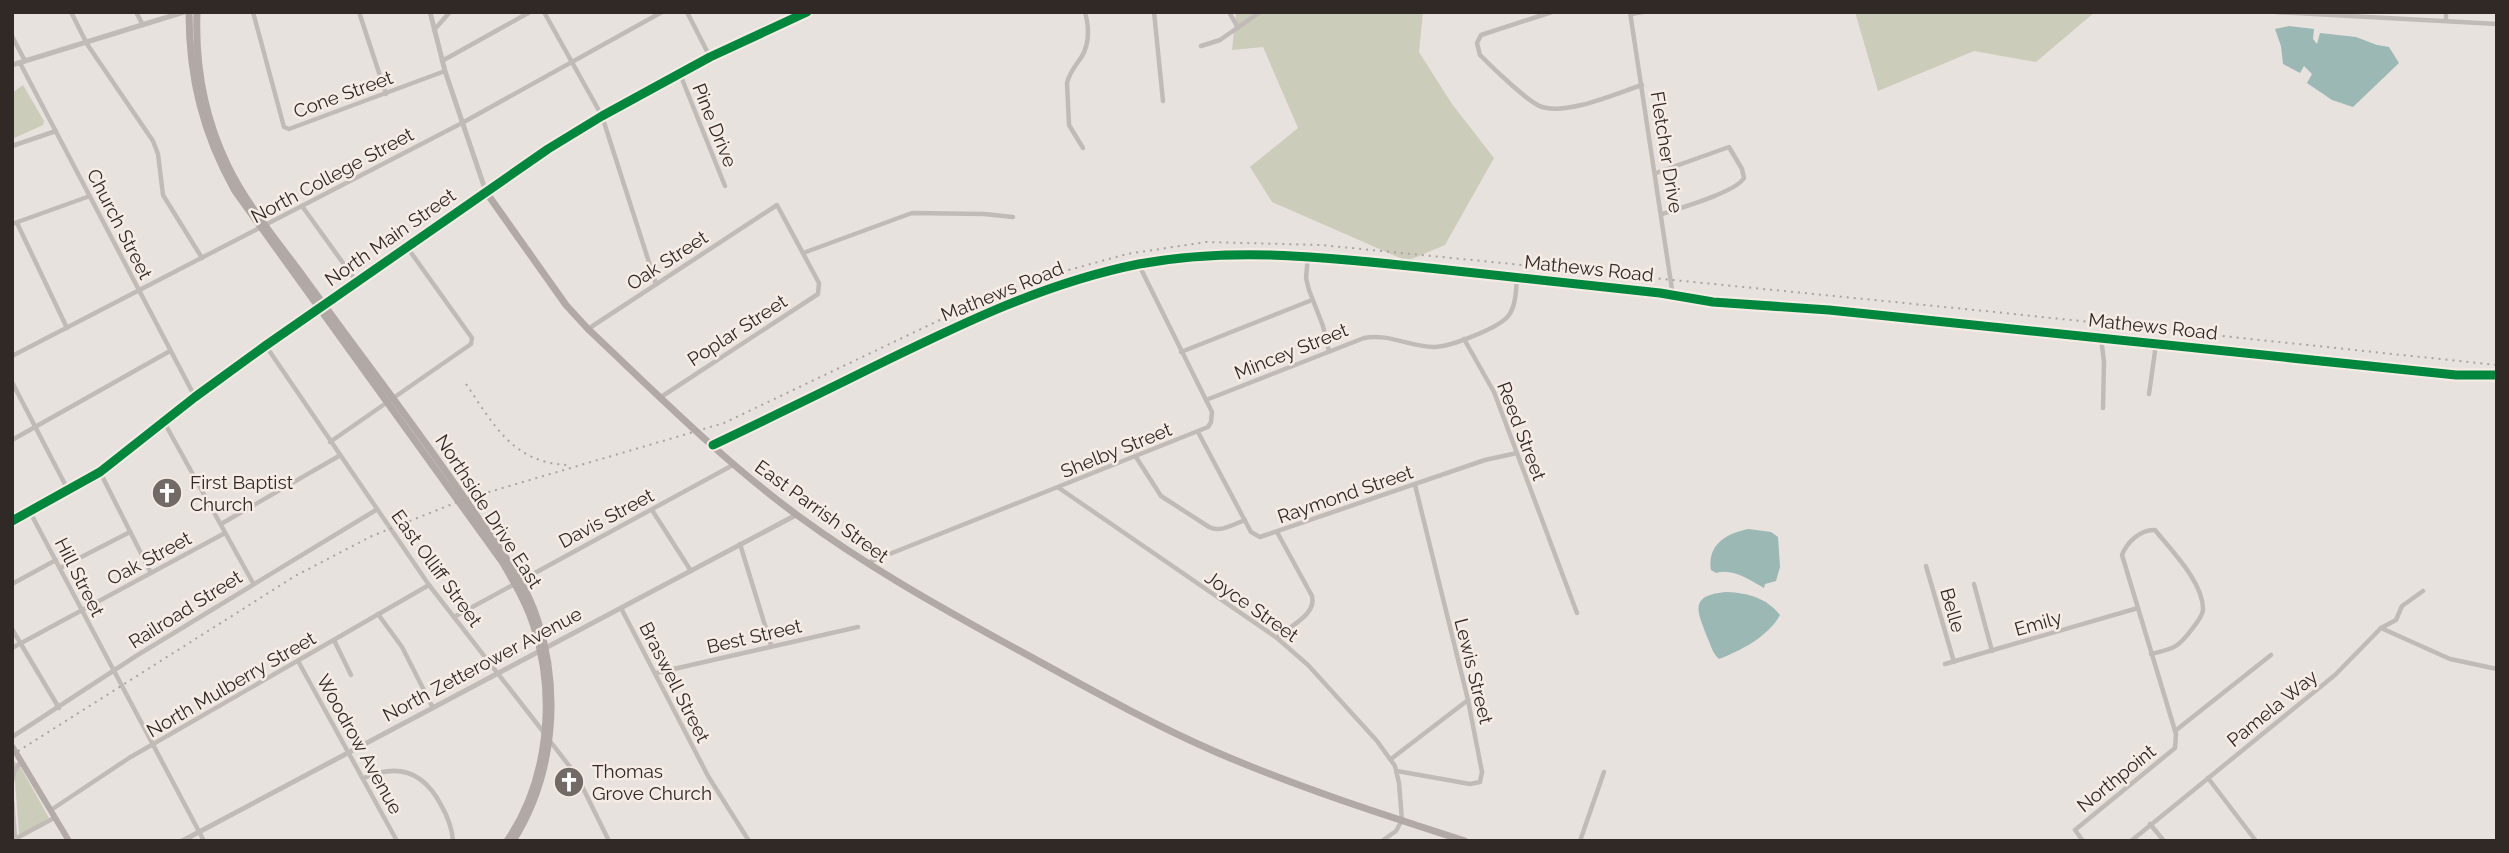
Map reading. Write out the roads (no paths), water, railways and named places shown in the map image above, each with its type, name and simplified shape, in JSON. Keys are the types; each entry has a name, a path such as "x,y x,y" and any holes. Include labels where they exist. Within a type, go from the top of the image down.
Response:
{"main road":[{"path":"187,12 192,77 206,131 226,175 263,227"},
{"path":"197,12 198,70 214,133 229,167 263,227"},
{"name":"North Main Street","path":"12,522 100,472 265,346 486,192"},
{"name":"East Parrish Street","path":"486,192 566,305 588,329 734,465 796,515 866,564 1049,667 1220,754 1294,783 1465,841"},
{"name":"Northside Drive East","path":"263,227 390,399 517,581 543,650 547,738 536,797 513,841"},
{"name":"Northside Drive East","path":"507,841 530,797 547,738"},
{"path":"12,746 69,841"},
{"path":"12,753 21,762"}],"street":[{"path":"71,12 87,44 153,141 158,154 163,195 202,258"},
{"path":"136,12 143,25"},
{"path":"12,65 187,12"},
{"name":"Cone Street","path":"253,12 284,127 289,129 445,71"},
{"path":"359,12 386,94"},
{"path":"430,12 445,71 486,192"},
{"path":"433,31 450,12"},
{"path":"442,61 530,12"},
{"path":"544,12 602,116 656,284"},
{"name":"North College Street","path":"12,356 462,123 662,12"},
{"path":"687,12 710,57"},
{"name":"North Main Street","path":"486,192 602,116 710,57 807,12"},
{"path":"1083,148 1067,117 1067,83 1088,40 1089,27 1085,12"},
{"path":"1154,12 1163,101"},
{"path":"1229,12 1238,28"},
{"path":"1201,46 1220,40 1260,12"},
{"path":"1552,12 1481,36 1477,43 1480,55 1540,107 1575,106 1642,85"},
{"path":"1631,13 1643,12"},
{"path":"2275,12 2497,24"},
{"path":"2446,12 2446,20"},
{"name":"Fletcher Drive","path":"1631,13 1673,296"},
{"name":"Church Street","path":"12,36 56,131 195,397"},
{"name":"Pine Drive","path":"680,74 725,186"},
{"path":"12,146 56,131"},
{"path":"1656,173 1729,146 1744,178 1729,190 1662,214"},
{"path":"67,328 15,223 90,196"},
{"name":"Oak Street","path":"588,329 778,205 803,253"},
{"path":"302,206 356,281"},
{"path":"803,253 912,213 1013,217"},
{"path":"330,442 471,344 472,338 406,246"},
{"name":"Poplar Street","path":"660,398 818,294 820,289 817,280 803,253"},
{"name":"Mathews Road","path":"712,445 990,311 1048,289 1139,264 1195,257 1266,254 1517,278 1713,302 1829,310 2456,375 2497,375"},
{"path":"1308,256 1307,278 1329,351"},
{"path":"1139,264 1206,400"},
{"name":"Mincey Street","path":"1206,400 1371,336 1433,348 1464,339 1494,327 1507,318 1514,302 1517,278"},
{"path":"1181,352 1312,300"},
{"path":"2101,338 2104,362 2103,408"},
{"name":"Reed Street","path":"1464,339 1494,392 1577,613"},
{"path":"2150,394 2156,344"},
{"name":"East Olliff Street","path":"265,346 429,585 576,776 610,841"},
{"path":"12,440 170,351"},
{"path":"12,383 68,491"},
{"name":"Shelby Street","path":"866,564 1198,432 1211,422 1212,411 1206,400"},
{"path":"164,422 253,583"},
{"path":"1136,457 1161,496 1209,527 1215,530 1245,520 1198,432"},
{"name":"Raymond Street","path":"1245,520 1257,537 1485,460 1517,453"},
{"path":"221,524 339,456"},
{"name":"Davis Street","path":"454,617 734,465"},
{"path":"100,472 151,573"},
{"name":"Lewis Street","path":"1397,771 1470,784 1480,782 1482,772 1468,700 1415,485"},
{"name":"Joyce Street","path":"1059,488 1277,638 1308,665 1391,759 1397,771 1402,820"},
{"name":"Railroad Street","path":"12,737 253,583 376,510"},
{"path":"652,510 691,570"},
{"name":"Hill Street","path":"30,512 204,841"},
{"name":"North Zetterower Avenue","path":"181,841 796,515"},
{"name":"Northpoint","path":"2083,841 2075,830 2175,748 2175,731 2151,654 2122,555 2125,547 2144,531 2155,530 2193,579 2203,610 2200,619 2180,645 2151,654"},
{"path":"60,568 130,532"},
{"path":"1277,532 1314,604 1310,611 1277,638"},
{"name":"Oak Street","path":"12,648 225,533"},
{"path":"740,544 771,645"},
{"path":"12,584 56,560"},
{"name":"Belle","path":"1926,566 1954,662"},
{"path":"1974,584 1992,650"},
{"name":"North Mulberry Street","path":"50,810 152,745 429,585"},
{"name":"Pamela Way","path":"2131,841 2335,675 2381,628 2396,620 2402,606 2423,591"},
{"name":"Braswell Street","path":"621,608 708,776 749,841"},
{"name":"Emily","path":"1945,664 2138,608"},
{"path":"378,614 402,647 433,708"},
{"name":"Best Street","path":"656,673 859,627"},
{"path":"2381,628 2450,659 2497,669"},
{"path":"12,629 59,708"},
{"path":"334,640 351,675"},
{"path":"2175,731 2271,655"},
{"name":"Woodrow Avenue","path":"298,661 397,841"},
{"path":"1391,759 1468,700"},
{"path":"12,778 21,762"},
{"path":"364,778 386,771 414,775 424,780 448,817 453,841"},
{"path":"1580,841 1604,772"},
{"path":"2208,778 2256,841"},
{"path":"12,803 15,840 54,818"},
{"path":"1382,841 1396,831 1402,820"},
{"path":"2150,824 2164,841"}],"water":[{"path":"2289,26 2314,29 2313,39 2317,44 2320,33 2356,37 2389,47 2399,63 2353,107 2332,100 2307,83 2312,74 2304,66 2300,73 2283,64 2275,29"},
{"path":"1749,529 1771,532 1778,537 1780,567 1776,581 1765,584 1764,588 1735,573 1716,573 1711,570 1715,547 1726,537"},
{"path":"1727,592 1756,598 1769,604 1780,615 1761,636 1719,659 1713,652 1701,621 1699,606 1706,597"}],"railway":[{"path":"12,755 295,576 372,536 465,499 724,423 988,297 1047,276 1127,254 1206,242 1321,245 2497,365"},
{"path":"466,384 496,427 519,449 549,463 568,465"}],"place":[{"name":"First Baptist Church","path":"167,493"},
{"name":"Thomas Grove Church","path":"569,782"}]}
